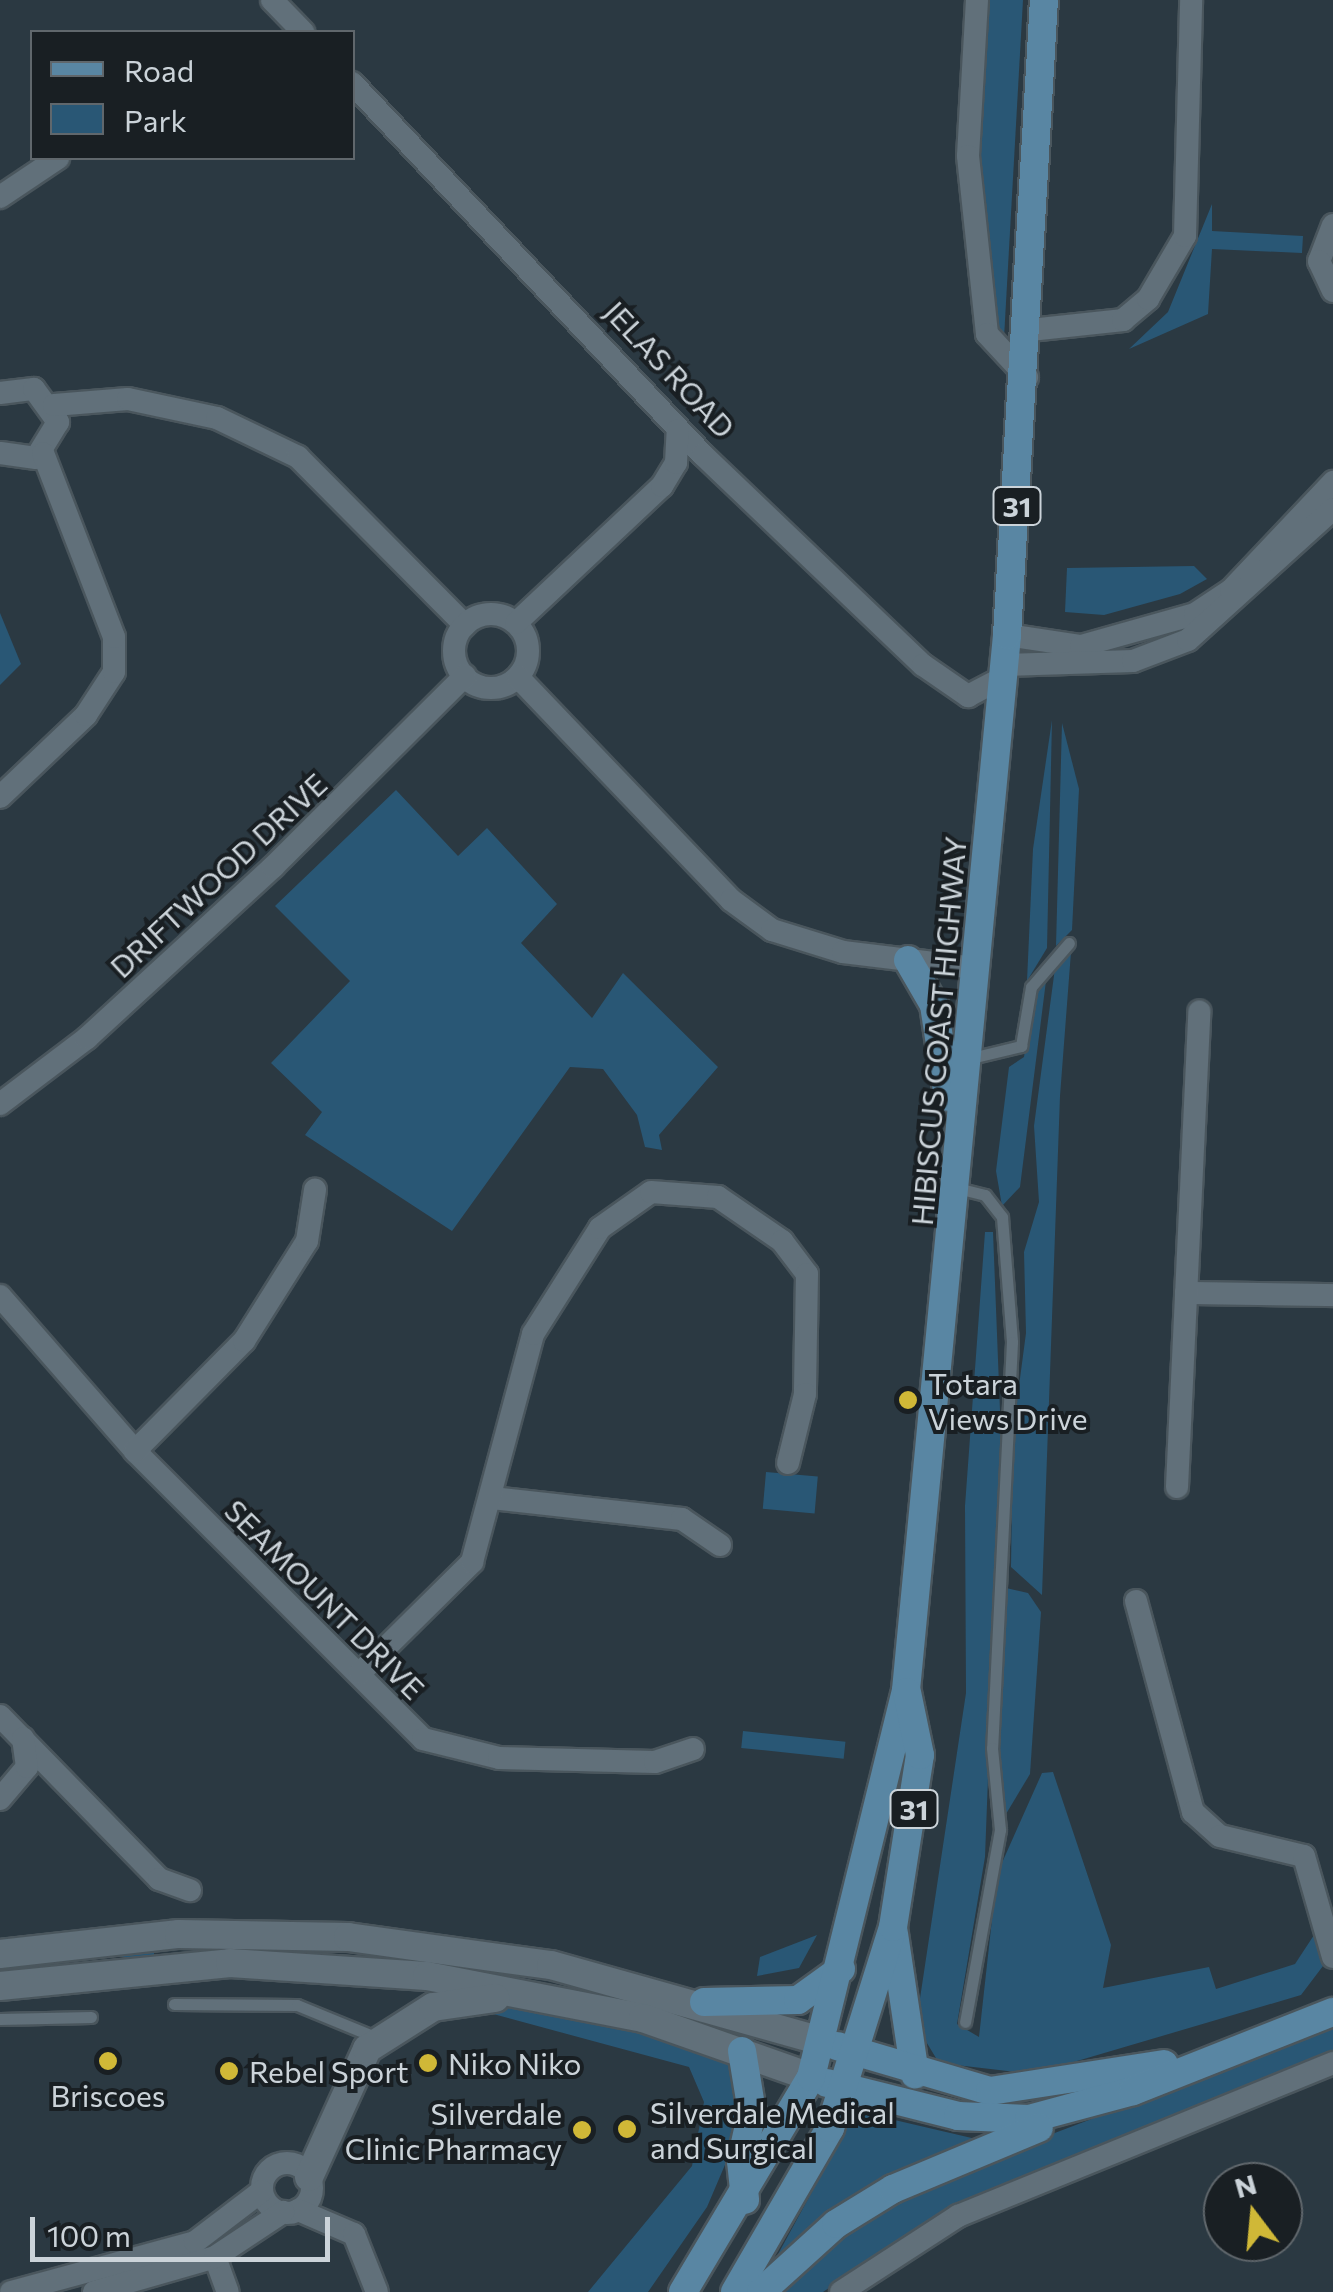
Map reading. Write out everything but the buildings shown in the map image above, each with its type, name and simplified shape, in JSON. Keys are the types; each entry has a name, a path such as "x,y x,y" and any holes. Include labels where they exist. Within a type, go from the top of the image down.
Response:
{"main road":[{"name":"HIBISCUS COAST HIGHWAY","path":"683,2292 746,2200 811,2077 844,1966 887,1742 906,1690 1008,635 1030,330 1044,0"},
{"path":"908,960 934,1005 960,1152"},
{"name":"HIBISCUS COAST HIGHWAY","path":"735,2292 844,2089 894,1927 920,1755 906,1690"},
{"path":"894,1927 916,2074"},
{"path":"0,1954 179,1934 348,1936 551,1965 704,2002 916,2074 975,2089 1044,2090 1238,2046"},
{"path":"0,1986 230,1963 364,1968 550,1996 742,2051 844,2089 1002,2120 1133,2091"},
{"path":"704,2002 798,2000 844,1966"},
{"path":"310,2178 338,2100 384,2036 449,2002 550,1996"},
{"path":"761,2292 836,2224 893,2189 1238,2046 1333,2012"},
{"path":"742,2051 752,2112 741,2161 746,2200"}],"street":[{"path":"272,0 302,30"},
{"path":"977,0 968,156 987,334 1027,377"},
{"path":"1030,330 1123,320 1148,298 1184,236 1191,0"},
{"name":"JELAS ROAD","path":"355,86 678,430 923,666 968,696 1004,671"},
{"path":"0,197 55,160"},
{"path":"1333,225 1319,261 1333,291"},
{"path":"0,394 28,387 54,406 146,402 217,418 298,457 465,625"},
{"path":"0,453 23,460 43,453 57,435 54,406"},
{"path":"516,623 661,488 676,463 678,430"},
{"path":"0,796 86,715 114,672 114,637 43,453"},
{"path":"1008,635 1081,646 1194,614 1231,590 1333,482"},
{"path":"1004,671 1134,661 1188,640 1333,509"},
{"path":"495,614 516,623 528,643 518,677 491,688 465,676 455,645 465,625 495,614"},
{"name":"DRIFTWOOD DRIVE","path":"0,1104 87,1038 274,867 465,676"},
{"path":"518,677 744,910 800,941 975,968"},
{"path":"1177,1488 1199,1012"},
{"path":"135,1451 244,1341 307,1241 314,1190"},
{"path":"360,1673 472,1562 534,1334 600,1228 651,1192 718,1197 782,1241 807,1274 806,1394 788,1462"},
{"path":"1186,1293 1333,1295"},
{"name":"SEAMOUNT DRIVE","path":"0,1296 135,1451 360,1673 445,1750 655,1762 694,1748"},
{"path":"492,1498 682,1518 720,1545"},
{"path":"1136,1601 1193,1812 1220,1836 1304,1856 1333,1957"},
{"path":"0,1716 158,1880 190,1890"},
{"path":"0,1800 27,1767 23,1738"},
{"path":"841,2292 958,2216 1333,2063"},
{"path":"12,2292 195,2242 262,2191 270,2170 284,2163 310,2178 290,2211 215,2257 94,2292"},
{"path":"262,2191 290,2211 354,2234 377,2292"},
{"path":"215,2257 228,2292"}],"lane":[{"path":"968,1060 1021,1046 1031,987 1069,943"},
{"path":"957,1188 985,1195 1002,1217 1012,1342 992,1748 1000,1830 965,2022"},
{"path":"174,2004 298,2005 352,2034 384,2036"},
{"path":"0,2019 91,2017"}],"green space":[{"path":"986,0 1023,0 1004,338 995,331 975,157"},
{"path":"1212,204 1212,231 1303,236 1302,253 1212,249 1208,314 1129,349 1168,312"},
{"path":"1194,566 1207,579 1180,594 1104,615 1065,612 1067,568"},
{"path":"0,613 21,664 0,685"},
{"path":"1052,720 1047,948 1027,981 1033,849"},
{"path":"1062,723 1079,789 1072,930 1056,946"},
{"path":"396,790 458,856 487,828 557,904 521,943 592,1018 623,973 718,1067 659,1135 662,1150 645,1147 637,1115 603,1069 570,1067 452,1231 305,1135 322,1112 271,1063 350,981 275,906"},
{"path":"1071,952 1060,1096 1042,1595 1011,1567 1013,1431 1026,1333 1024,1252 1039,1202 1034,1126 1055,968"},
{"path":"1047,973 1020,1187 1002,1206 996,1171 1009,1067 1024,1057 1035,984"},
{"path":"985,1232 993,1232 1001,1436 985,1857 957,2024 979,2037 997,1874 1042,1773 1053,1772 1111,1945 1103,1988 1209,1967 1216,1989 1295,1964 1316,1932 1323,1966 1301,1995 1033,2074 939,2063 916,2025 966,1693 965,1506"},
{"path":"766,1472 818,1477 815,1513 763,1509"},
{"path":"1006,1588 1028,1593 1041,1612 1030,1774 1006,1814 997,1732"},
{"path":"743,1731 845,1742 844,1759 741,1748"},
{"path":"817,1935 799,1968 757,1976 760,1957"},
{"path":"0,1945 154,1945 154,1957 0,1957"},
{"path":"501,2006 611,2022 731,2064 742,2125 707,2207 648,2292 588,2292 692,2166 704,2102 689,2067 482,2011"},
{"path":"1333,2027 1333,2056 936,2216 823,2292 773,2292 846,2228 910,2188"},
{"path":"856,2111 976,2139 859,2191 777,2256"}],"place":[{"name":"Totara Views Drive","path":"908,1400"},
{"name":"Briscoes","path":"108,2061"},
{"name":"Niko Niko","path":"428,2063"},
{"name":"Rebel Sport","path":"229,2071"},
{"name":"Silverdale Medical and Surgical","path":"627,2129"},
{"name":"Silverdale Clinic Pharmacy","path":"582,2130"}]}
